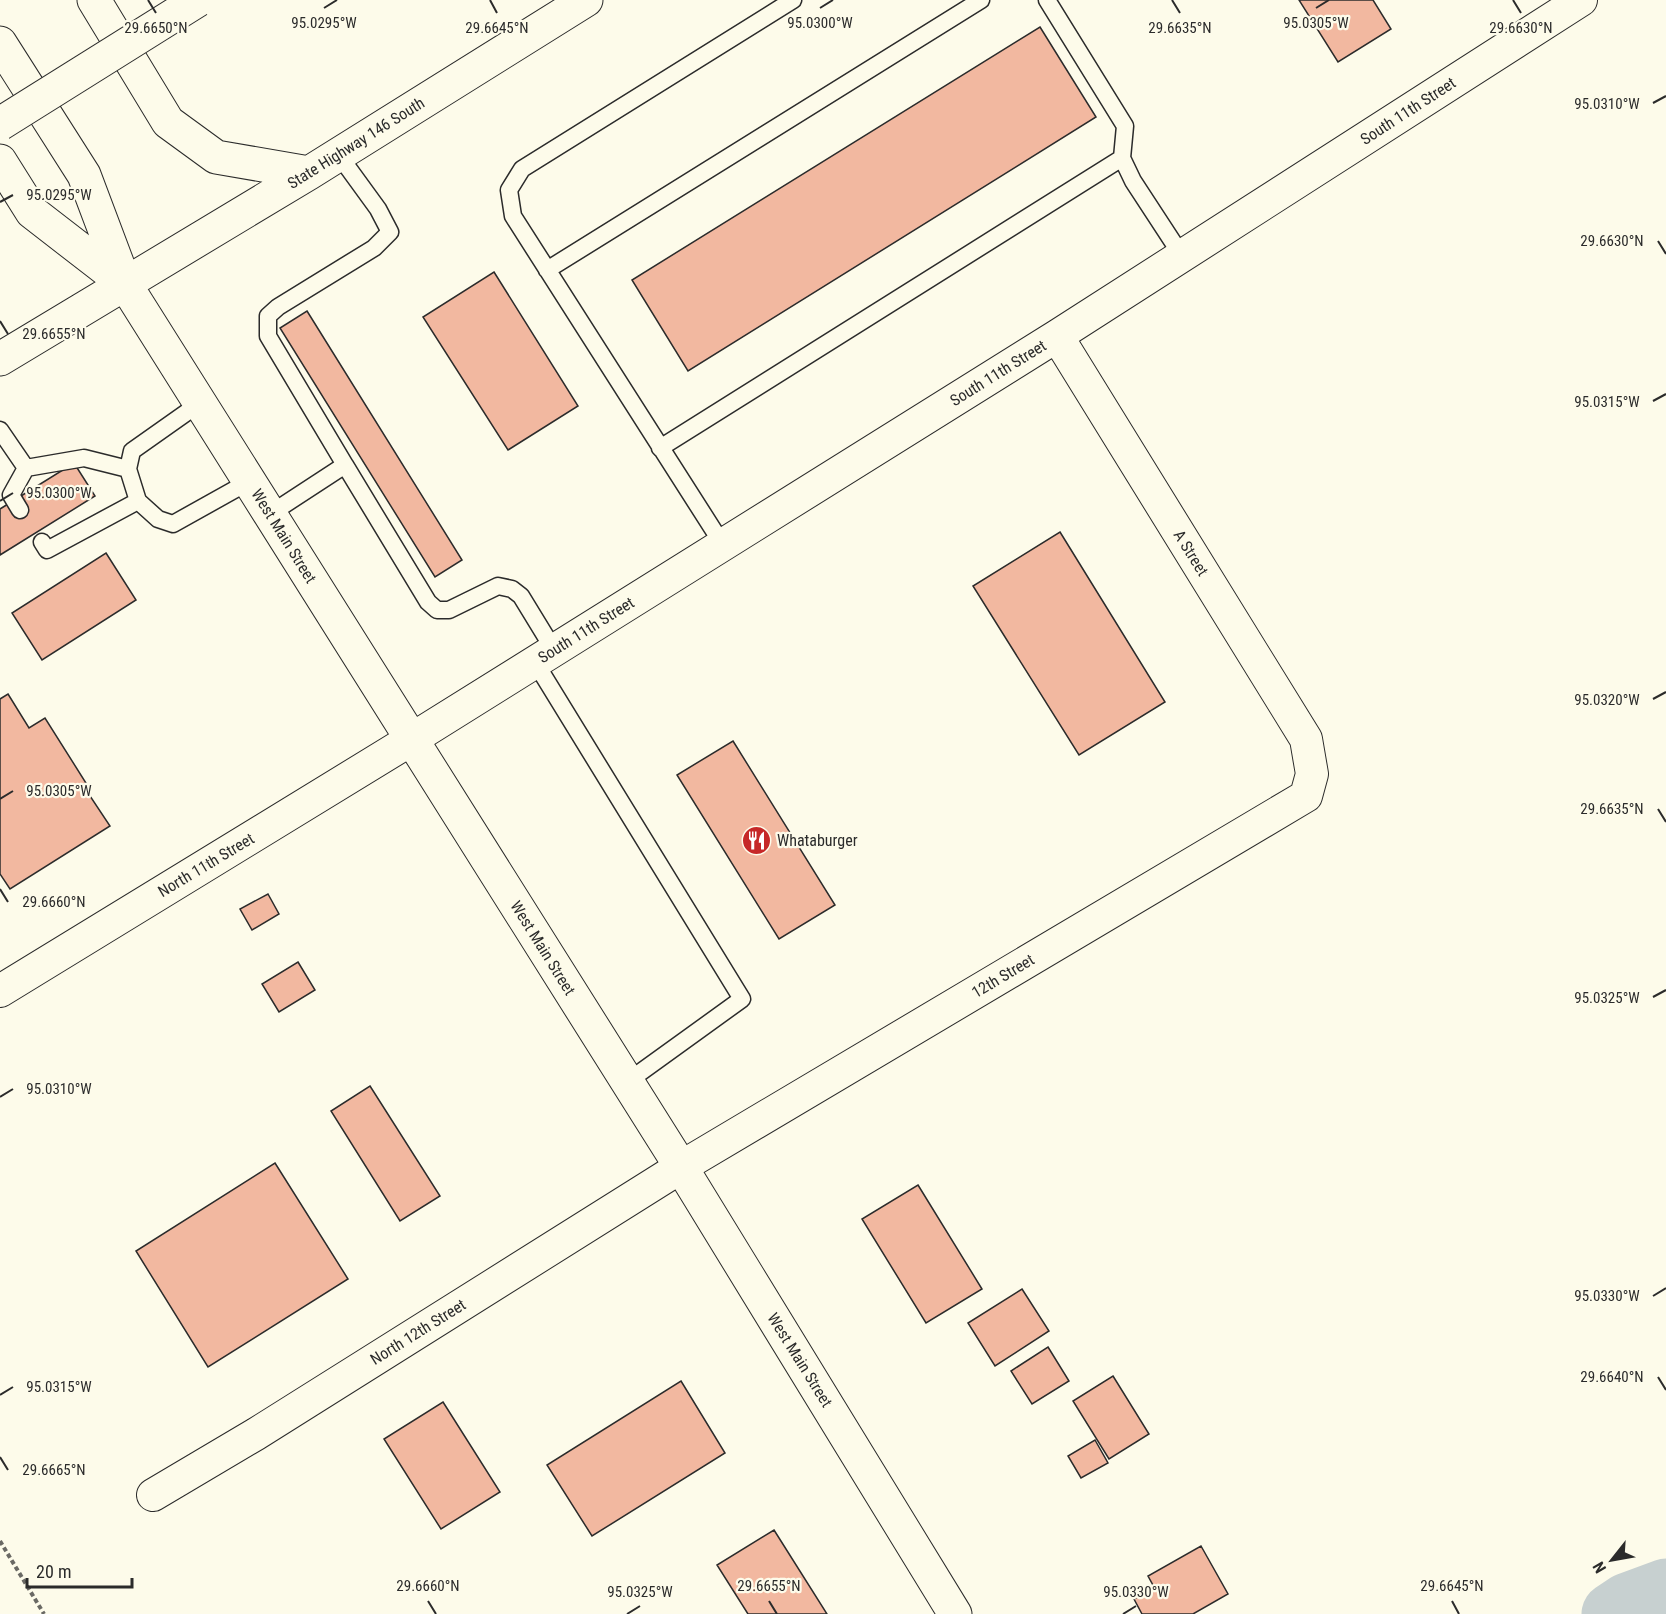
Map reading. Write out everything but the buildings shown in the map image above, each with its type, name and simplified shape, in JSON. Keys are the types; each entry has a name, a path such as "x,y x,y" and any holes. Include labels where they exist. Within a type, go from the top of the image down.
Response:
{"main road":[{"path":"94,0 168,122 216,157 309,173"},
{"path":"0,124 198,0"},
{"name":"State Highway 146 South","path":"0,359 309,173 586,0"},
{"name":"West Main Street","path":"0,43 84,175 125,284 681,1167 918,1550 950,1606"},
{"name":"West Main Street","path":"0,161 32,212 125,284"}],"street":[{"name":"South 11th Street","path":"412,739 1057,336 1564,5"},
{"name":"A Street","path":"1057,336 1306,739 1312,774"},
{"name":"North 11th Street","path":"0,991 412,739"},
{"name":"12th Street","path":"681,1167 1306,796 1312,774"},
{"name":"North 12th Street","path":"153,1495 256,1434 681,1167"}],"lane":[{"path":"723,545 513,216 509,190 522,169 793,0"},
{"path":"547,270 981,0"},
{"path":"1047,0 1125,126 1122,158 1133,181 1182,256"},
{"path":"338,154 378,209 390,232 374,248 278,307 268,316 268,336 428,602 437,610 449,610 498,586 512,589 521,596 544,656 742,999 627,1082"},
{"path":"660,448 1122,158"},
{"path":"200,403 132,451 128,470 138,501 158,519 173,524 250,482"},
{"path":"0,430 26,468"},
{"path":"20,510 5,498 26,468 84,458 128,470"},
{"path":"270,514 345,465"},
{"path":"42,543 47,550 138,501"}],"path":[{"path":"0,1541 44,1614"}],"waterway":[{"path":"1613,1614 1628,1604 1666,1590"}],"place":[{"name":"Whataburger","path":"756,840"}]}
